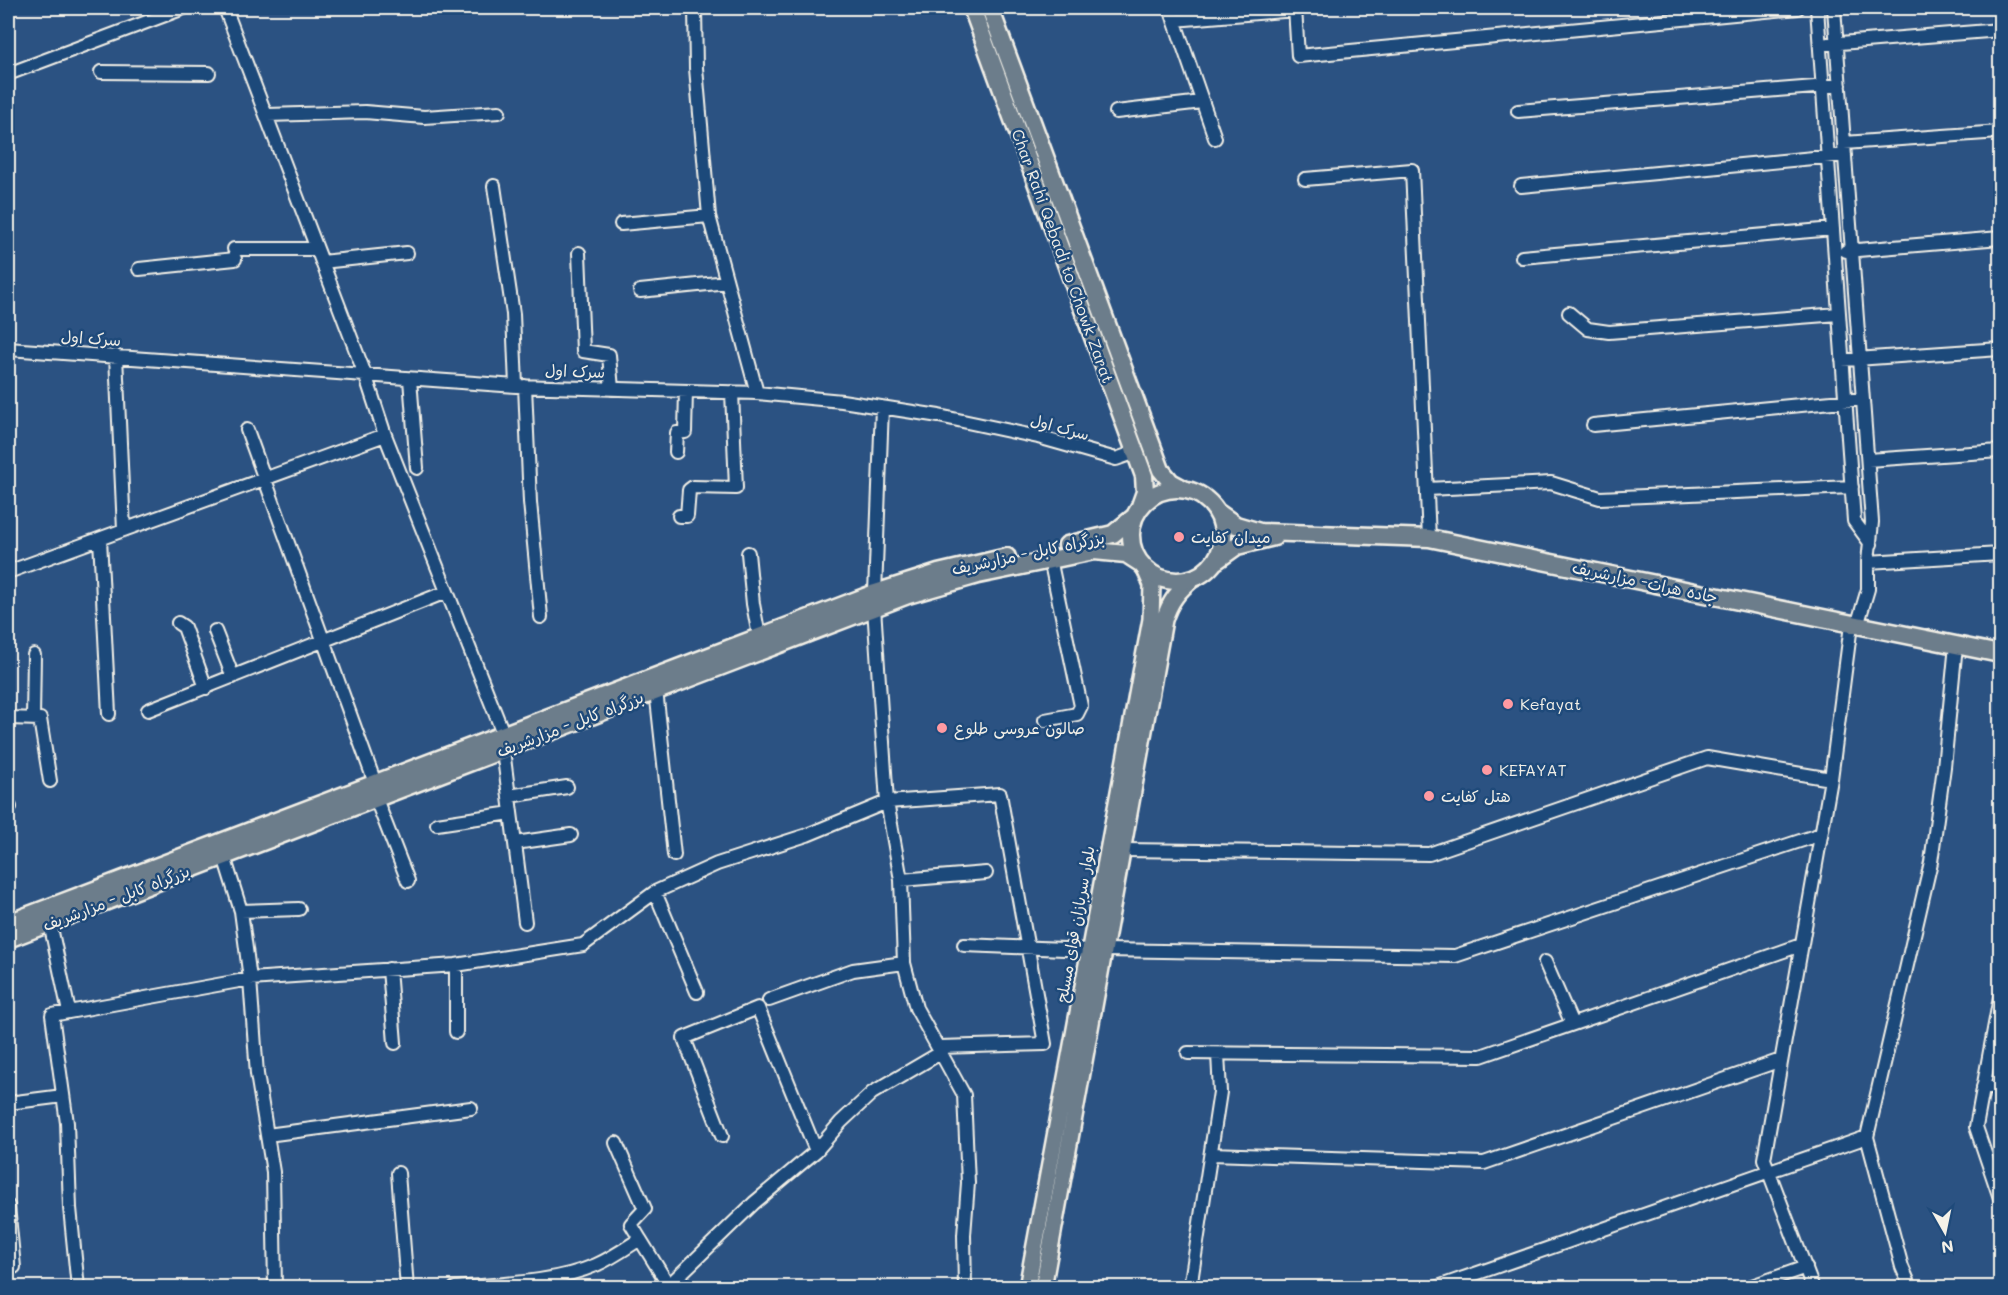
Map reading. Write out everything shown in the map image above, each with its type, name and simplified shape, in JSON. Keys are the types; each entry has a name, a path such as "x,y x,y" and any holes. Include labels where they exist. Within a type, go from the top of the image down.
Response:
{"highway":[{"name":"Char Rahi Qebadi to Chowk Zarat","path":"972,8 1144,476 1145,492 1137,512"},
{"name":"Char Rahi Qebadi to Chowk Zarat","path":"990,8 1161,470 1171,482 1184,489"},
{"path":"1184,489 1204,497 1218,513 1236,525 1286,535 1238,546 1194,578 1168,580 1143,566 1132,549 1130,533 1137,512 1160,492 1184,489"},
{"name":"بزرگراه کابل - مزارشریف","path":"8,923 222,849 375,791 503,742 759,636 874,600 974,564 1113,534 1137,512"},
{"path":"1215,561 1224,538 1218,513"},
{"name":"جاده هرات- مزارشریف","path":"1286,535 1429,538 2001,654"},
{"name":"بزرگراه کابل - مزارشریف","path":"503,742 656,690 874,600 1050,559 1111,551 1126,555 1143,566"},
{"name":"بزرگراه کابل - مزارشریف","path":"8,939 222,849"}],"main road":[{"name":"بلوار سربازان قوای مسلح","path":"1027,1287 1152,609 1152,585 1143,566"},
{"name":"بلوار سربازان قوای مسلح","path":"1043,1287 1164,620 1170,602 1179,590 1194,578"}],"street":[{"path":"8,74 179,8"},
{"path":"225,8 268,115 316,249 366,377 385,435 503,742 525,922"},
{"path":"695,8 696,68 709,216 757,393"},
{"path":"1170,8 1215,138"},
{"path":"1174,20 1295,9 1298,56 1797,8"},
{"path":"1816,8 1854,521 1871,544"},
{"path":"1813,1287 1764,1159 1831,779 1854,626 1868,589 1871,544 1868,460 1834,8"},
{"path":"1819,45 2001,30"},
{"path":"100,72 209,73"},
{"path":"1518,111 1840,85"},
{"path":"1116,112 1202,102"},
{"path":"268,115 365,112 424,117 498,112"},
{"path":"1521,186 1827,157 1845,149 2001,132"},
{"path":"1305,179 1412,170 1429,538"},
{"path":"494,186 513,314 541,617"},
{"path":"621,224 709,216"},
{"path":"1522,257 1833,229"},
{"path":"1834,252 2001,238"},
{"path":"139,269 234,254 316,249"},
{"path":"322,262 407,253"},
{"path":"579,253 583,351 609,355 612,389"},
{"path":"640,291 727,282"},
{"path":"1569,314 1588,329 1609,332 1839,314"},
{"name":"سرک اول","path":"8,349 410,380 520,386 757,393 939,416 1038,437 1116,459 1136,452"},
{"path":"1842,360 2001,349"},
{"path":"116,356 124,530"},
{"path":"410,380 417,468"},
{"path":"676,452 677,433 685,432 686,391"},
{"path":"679,516 687,516 689,490 693,487 736,488 732,392"},
{"path":"1593,425 1863,399"},
{"path":"882,407 874,600 887,802 901,880 904,963 916,1008 941,1049 964,1095 968,1183 964,1235 965,1287"},
{"path":"247,430 408,880"},
{"path":"8,572 385,435"},
{"path":"1868,460 2001,451"},
{"path":"1427,489 1551,483 1600,498 1852,487"},
{"path":"100,538 109,714"},
{"path":"748,553 759,636"},
{"path":"1868,562 2001,554"},
{"path":"1045,720 1077,714 1082,706 1050,559"},
{"path":"148,710 446,592"},
{"path":"178,623 184,627 206,688"},
{"path":"215,631 233,677"},
{"path":"1911,1287 1902,1267 1867,1137 1931,862 1944,767 1956,645"},
{"path":"33,718 34,655"},
{"path":"656,690 674,855"},
{"path":"8,718 40,719 43,725 50,781"},
{"path":"1123,850 1429,854 1707,758 1831,779"},
{"path":"509,796 567,787"},
{"path":"78,1287 63,1096 52,1015 250,979 456,965 583,945 655,892 717,864 807,835 887,802 1000,794 1045,1044 941,1049 872,1093 816,1151 754,1203 668,1287 631,1224 645,1209 616,1143"},
{"path":"437,824 511,813"},
{"path":"1105,950 1455,956 1821,834"},
{"path":"515,843 572,835"},
{"path":"222,849 241,911 250,979 256,1074 273,1172 276,1287"},
{"path":"901,880 986,873"},
{"path":"655,892 698,992"},
{"path":"241,911 299,909"},
{"path":"50,923 69,1012"},
{"path":"964,945 1089,950"},
{"path":"1188,1053 1481,1056 1801,945"},
{"path":"1545,962 1572,1024"},
{"path":"769,1000 853,970 904,963"},
{"path":"456,965 456,1032"},
{"path":"389,969 395,1043"},
{"path":"2001,997 1976,1127 2001,1198"},
{"path":"722,1136 684,1038 759,1008 816,1151"},
{"path":"1190,1287 1220,1092 1218,1054"},
{"path":"1211,1154 1484,1163 1781,1060"},
{"path":"1983,1086 2001,1089"},
{"path":"8,1103 63,1096"},
{"path":"267,1135 471,1108"},
{"path":"1435,1287 1867,1137"},
{"path":"398,1173 407,1287"},
{"path":"8,1206 14,1268"},
{"path":"455,1287 498,1285 575,1272 597,1265 640,1239"},
{"path":"1746,1287 1806,1267"}],"place":[{"name":"میدان کفایت","path":"1179,537"},
{"name":"Kefayat","path":"1508,704"},
{"name":"صالون عروسی طلوع","path":"942,728"},
{"name":"KEFAYAT","path":"1487,770"},
{"name":"هتل کفایت","path":"1429,796"}]}
